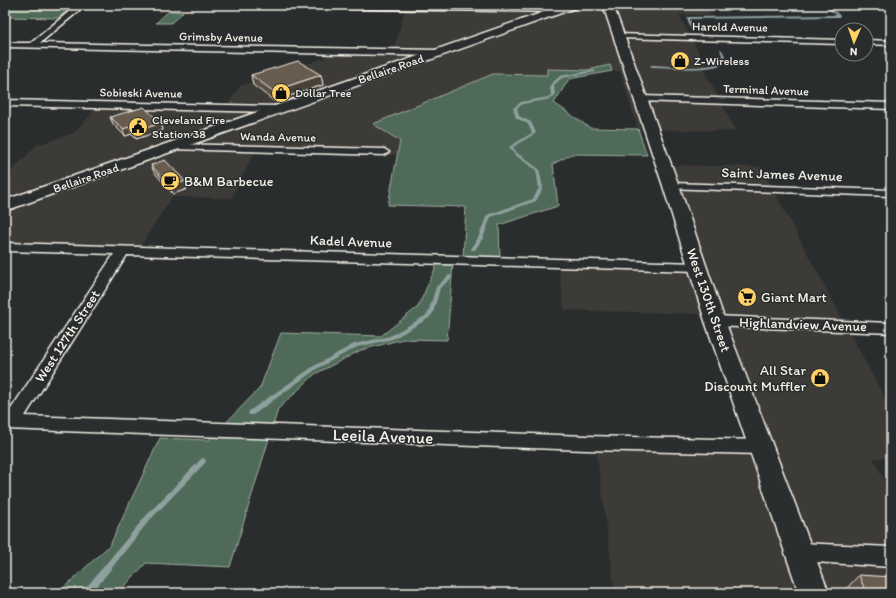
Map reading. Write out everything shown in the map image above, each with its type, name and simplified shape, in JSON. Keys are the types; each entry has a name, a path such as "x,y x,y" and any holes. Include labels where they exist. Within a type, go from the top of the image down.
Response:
{"main road":[{"name":"Bellaire Road","path":"5,206 574,5"},
{"name":"West 130th Street","path":"608,5 671,186 715,321 814,593"}],"street":[{"path":"32,46 82,5"},
{"path":"243,5 559,10"},
{"name":"Harold Avenue","path":"618,36 834,42"},
{"path":"874,42 891,43"},
{"name":"Grimsby Avenue","path":"5,45 437,53"},
{"name":"Terminal Avenue","path":"641,99 891,106"},
{"name":"Sobieski Avenue","path":"5,103 277,109"},
{"name":"Wanda Avenue","path":"173,147 384,152"},
{"name":"Saint James Avenue","path":"671,186 891,193"},
{"name":"Kadel Avenue","path":"5,247 697,267"},
{"name":"West 127th Street","path":"8,422 123,250"},
{"name":"Highlandview Avenue","path":"715,321 891,328"},
{"name":"Leeila Avenue","path":"8,422 586,443 761,447"},
{"path":"799,552 891,558"}],"shaded area":[{"path":"531,5 704,5 711,15 679,15 706,66 702,66 736,131 638,129 620,71 612,71 610,65 587,70 547,69 547,75 493,74 373,124 400,141 397,155 255,152 231,198 172,197 136,253 5,248 5,178 37,145 74,133 100,104 227,106 240,86 325,58 329,50 393,51 406,7 531,8"},
{"path":"666,165 761,167 891,410 891,458 873,458 891,493 891,593 615,593 595,439 749,441 706,314 564,310 559,267 703,271"}],"green space":[{"path":"5,5 74,5 58,18 5,17"},
{"path":"169,11 183,12 171,23 156,23"},
{"path":"610,65 612,71 569,79 554,103 590,128 638,129 647,155 572,154 553,164 558,206 499,225 500,259 463,258 466,207 388,205 400,141 373,124 493,74 547,75 547,69 587,70"},
{"path":"438,262 453,263 447,340 403,339 361,350 315,374 278,409 230,567 146,563 118,593 58,593 110,545 160,438 209,440 260,388 281,333 381,336 418,307"}],"building":[{"path":"298,61 321,75 273,91 251,75"},
{"path":"144,107 161,123 134,132 129,127 123,129 110,117"},
{"path":"165,160 185,181 170,187 151,165"},
{"path":"859,575 891,577 891,593 866,593"}],"waterway":[{"path":"692,30 688,18 839,16 822,5"},
{"path":"652,66 700,67 718,65 726,62 721,50"},
{"path":"473,249 481,238 489,216 535,200 541,188 538,170 516,154 511,147 534,133 530,123 517,117 515,108 522,103 550,98 553,95 552,85 561,77 594,71"},
{"path":"251,413 316,367 356,345 391,338 427,317 430,313 438,287 450,277"},
{"path":"87,593 146,520 203,461"}],"place":[{"name":"Z-Wireless","path":"680,61"},
{"name":"Dollar Tree","path":"281,93"},
{"name":"Cleveland Fire Station 38","path":"138,127"},
{"name":"B&M Barbecue","path":"170,181"},
{"name":"Giant Mart","path":"747,297"},
{"name":"All Star Discount Muffler","path":"820,378"}]}
